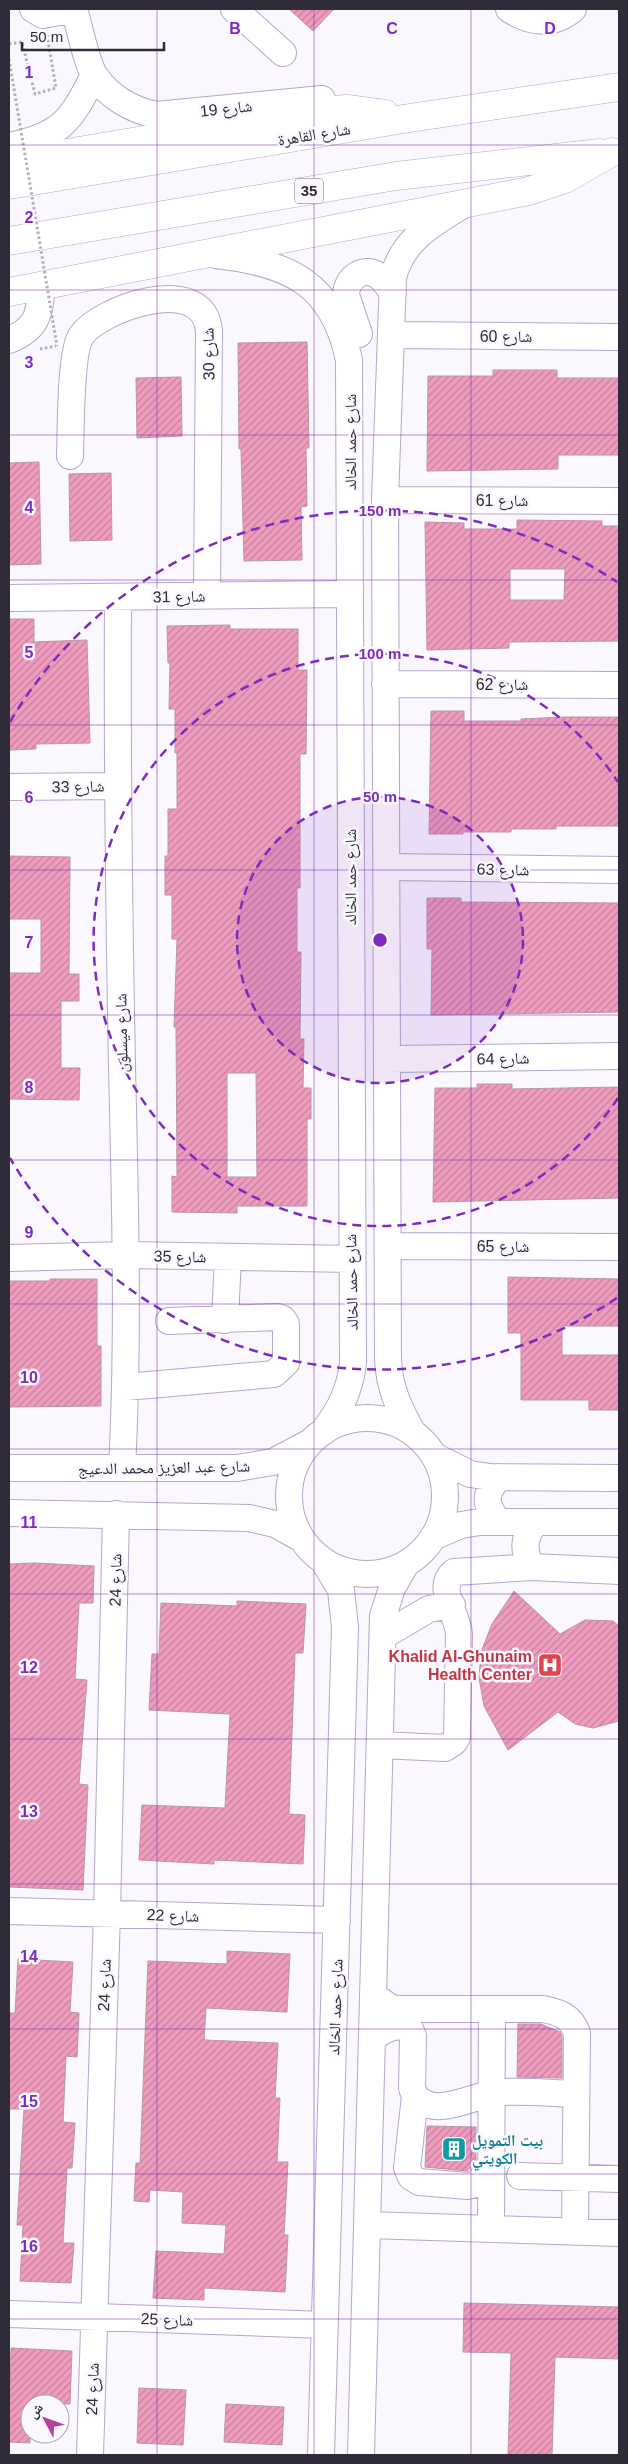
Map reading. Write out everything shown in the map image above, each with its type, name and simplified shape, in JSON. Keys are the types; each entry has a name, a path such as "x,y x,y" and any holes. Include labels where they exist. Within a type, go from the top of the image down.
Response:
{"main road":[{"name":"شارع القاهرة","path":"9,184 619,87"},
{"path":"9,163 314,111 347,109 370,111 403,120"},
{"path":"9,292 547,186 566,179 615,152"},
{"name":"35","path":"9,241 396,176 615,152"}],"street":[{"path":"38,12 74,9"},
{"name":"شارع 19","path":"74,9 94,75 108,91 130,107 156,115 325,99 348,102 370,111"},
{"path":"234,9 283,53"},
{"path":"509,9 527,19 549,20 573,9"},
{"path":"9,146 37,141 64,123 75,110 94,75"},
{"path":"413,1433 389,1421 368,1419 348,1421 318,1436 297,1462 290,1487 291,1515 302,1539 316,1556 348,1572 365,1574 383,1572 406,1564 421,1552 433,1537 442,1518 445,1497 442,1476 434,1456 413,1433 398,1406 388,1375 385,500 393,293 396,264 403,251 425,229 466,203"},
{"name":"شارع حمد الخالد","path":"207,254 264,262 291,274 314,290 328,304 338,320 347,347 350,381 349,770 353,1363 350,1383 342,1404 318,1436"},
{"path":"350,381 355,369 360,344 358,330 346,295 348,283 357,274 368,272 380,277 393,293"},
{"path":"9,340 24,334 36,319 42,286"},
{"name":"شارع 30","path":"70,456 76,352 83,333 95,323 121,311 162,299 176,298 197,305 206,318 209,331 207,595"},
{"name":"شارع 60","path":"392,335 619,336"},
{"name":"شارع 61","path":"385,500 619,501"},
{"name":"شارع 31","path":"9,598 349,594"},
{"name":"شارع ميسلون","path":"118,598 116,786 126,1255 126,1387 122,1468"},
{"name":"شارع 62","path":"385,684 619,685"},
{"path":"349,770 355,776 364,780 382,775 387,767"},
{"name":"شارع 33","path":"9,787 116,786"},
{"path":"350,817 365,809 382,815 387,822"},
{"name":"شارع 63","path":"387,867 619,870"},
{"name":"شارع 64","path":"387,1059 619,1056"},
{"name":"شارع 65","path":"388,1246 619,1246"},
{"name":"شارع 35","path":"9,1258 126,1255 351,1259"},
{"path":"225,1320 228,1257"},
{"path":"126,1387 274,1374 286,1363 286,1324 283,1319 278,1317 169,1321"},
{"name":"شارع عبد العزيز محمد الدعيج","path":"9,1468 253,1467 285,1457 318,1436"},
{"path":"434,1456 470,1474 499,1477 619,1478"},
{"path":"498,1522 488,1508 488,1490 499,1477"},
{"path":"9,1513 249,1518 275,1524 302,1539"},
{"name":"شارع 24","path":"90,2455 107,1913 116,1514"},
{"path":"433,1537 461,1525 498,1522 619,1522"},
{"path":"532,1567 527,1560 525,1544 531,1528 537,1522"},
{"name":"شارع حمد الخالد","path":"321,2455 345,1627 341,1590 326,1562"},
{"path":"361,2455 384,1616 388,1597 406,1564"},
{"path":"380,1745 445,1748 454,1742 457,1737 459,1634 457,1620 445,1588 449,1576 454,1572 532,1567 619,1571"},
{"path":"383,1636 425,1611 452,1606"},
{"name":"شارع 22","path":"9,1911 338,1920"},
{"path":"374,1996 391,2008 543,2010 554,2012 570,2019 577,2033 575,2232"},
{"path":"491,2229 492,2010"},
{"path":"373,2039 387,2028 406,2027 410,2029 414,2040 412,2088 415,2096 407,2168 411,2177 420,2182 468,2186 476,2184 491,2170"},
{"path":"332,2091 343,2102 359,2103 371,2094"},
{"path":"415,2096 426,2104 451,2105 491,2093 576,2094"},
{"path":"331,2139 342,2126 351,2126 359,2127 370,2139"},
{"path":"520,2176 619,2179"},
{"path":"368,2225 619,2233"},
{"name":"شارع 25","path":"9,2314 326,2325"}],"path":[{"path":"9,44 22,42 35,94 56,88 38,12"},
{"path":"9,59 57,346"}],"building":[{"path":"289,9 334,9 313,31"},
{"path":"307,342 309,448 306,448 307,506 301,507 302,560 244,561 241,449 239,449 238,343"},
{"path":"493,370 557,370 557,378 619,378 619,455 558,455 558,469 427,471 428,376 493,376"},
{"path":"181,377 182,436 137,438 136,378"},
{"path":"39,462 41,564 9,565 9,463"},
{"path":"111,473 112,540 70,541 69,474"},
{"path":"517,520 602,521 602,526 619,526 619,641 509,642 509,648 427,650 425,522 464,523 464,529 517,529","holes":["510,569 565,569 564,600 510,600"]},
{"path":"9,619 34,619 34,642 87,640 90,743 36,744 36,749 9,750"},
{"path":"230,625 230,629 298,629 298,670 307,670 306,754 300,754 300,888 297,888 297,952 301,952 300,1039 304,1039 303,1088 311,1088 311,1119 307,1119 307,1206 237,1206 237,1213 172,1212 172,1176 177,1177 176,1027 174,1027 177,939 172,939 172,895 165,895 165,856 168,856 168,809 177,809 177,753 175,753 175,709 169,709 170,663 168,663 167,626","holes":["227,1073 256,1073 257,1177 227,1177"]},
{"path":"431,711 464,711 464,721 619,717 619,826 556,826 556,829 511,829 511,832 429,834"},
{"path":"9,856 70,857 69,974 79,974 79,1001 61,1001 61,1068 80,1068 79,1100 9,1099 9,973 41,973 41,919 9,919"},
{"path":"427,898 461,898 461,902 619,903 619,1012 431,1015 432,949 427,949"},
{"path":"477,1084 512,1084 512,1089 619,1087 619,1198 433,1202 435,1088 477,1088"},
{"path":"508,1277 619,1279 619,1326 562,1326 562,1355 619,1355 619,1410 589,1410 589,1400 521,1400 521,1333 508,1333"},
{"path":"50,1279 97,1279 97,1346 101,1346 101,1406 9,1407 9,1281 50,1281"},
{"path":"35,1563 94,1566 93,1603 79,1603 75,1679 87,1680 79,1784 88,1785 83,1890 9,1887 9,1564"},
{"name":"Khalid Al-Ghunaim Health Center","path":"514,1591 560,1634 585,1620 613,1621 619,1626 619,1721 593,1728 575,1724 558,1712 508,1750 484,1706 479,1678 481,1652 492,1624"},
{"path":"237,1601 306,1604 303,1653 295,1653 289,1814 305,1815 303,1864 214,1860 214,1864 139,1860 142,1805 225,1808 230,1714 149,1710 152,1654 159,1654 161,1603 237,1606"},
{"path":"227,1951 290,1954 287,2012 206,2008 204,2040 278,2043 275,2098 280,2098 277,2162 288,2162 284,2235 288,2235 285,2292 204,2288 204,2300 153,2298 156,2251 224,2254 226,2225 182,2223 183,2192 150,2190 149,2202 134,2201 136,2163 140,2163 148,1961 227,1964"},
{"path":"18,1959 73,1962 70,2012 79,2013 77,2057 66,2056 63,2122 75,2123 72,2168 67,2168 63,2243 74,2243 71,2283 20,2281 23,2225 17,2225 24,2109 9,2109 9,2013 15,2013"},
{"path":"518,2024 541,2024 560,2032 562,2036 562,2078 517,2077"},
{"name":"بيت التمويل الكويتي","path":"427,2126 476,2127 476,2163 467,2171 425,2167"},
{"path":"464,2303 619,2307 619,2359 555,2357 552,2455 508,2455 511,2353 463,2352"},
{"path":"11,2348 72,2351 70,2404 70,2394 20,2394 20,2443 9,2442"},
{"path":"139,2388 186,2390 183,2445 137,2443"},
{"path":"226,2404 284,2407 282,2445 224,2442"}],"place":[{"name":"Khalid Al-Ghunaim Health Center","path":"550,1665"},
{"name":"بيت التمويل الكويتي","path":"454,2149"}]}
